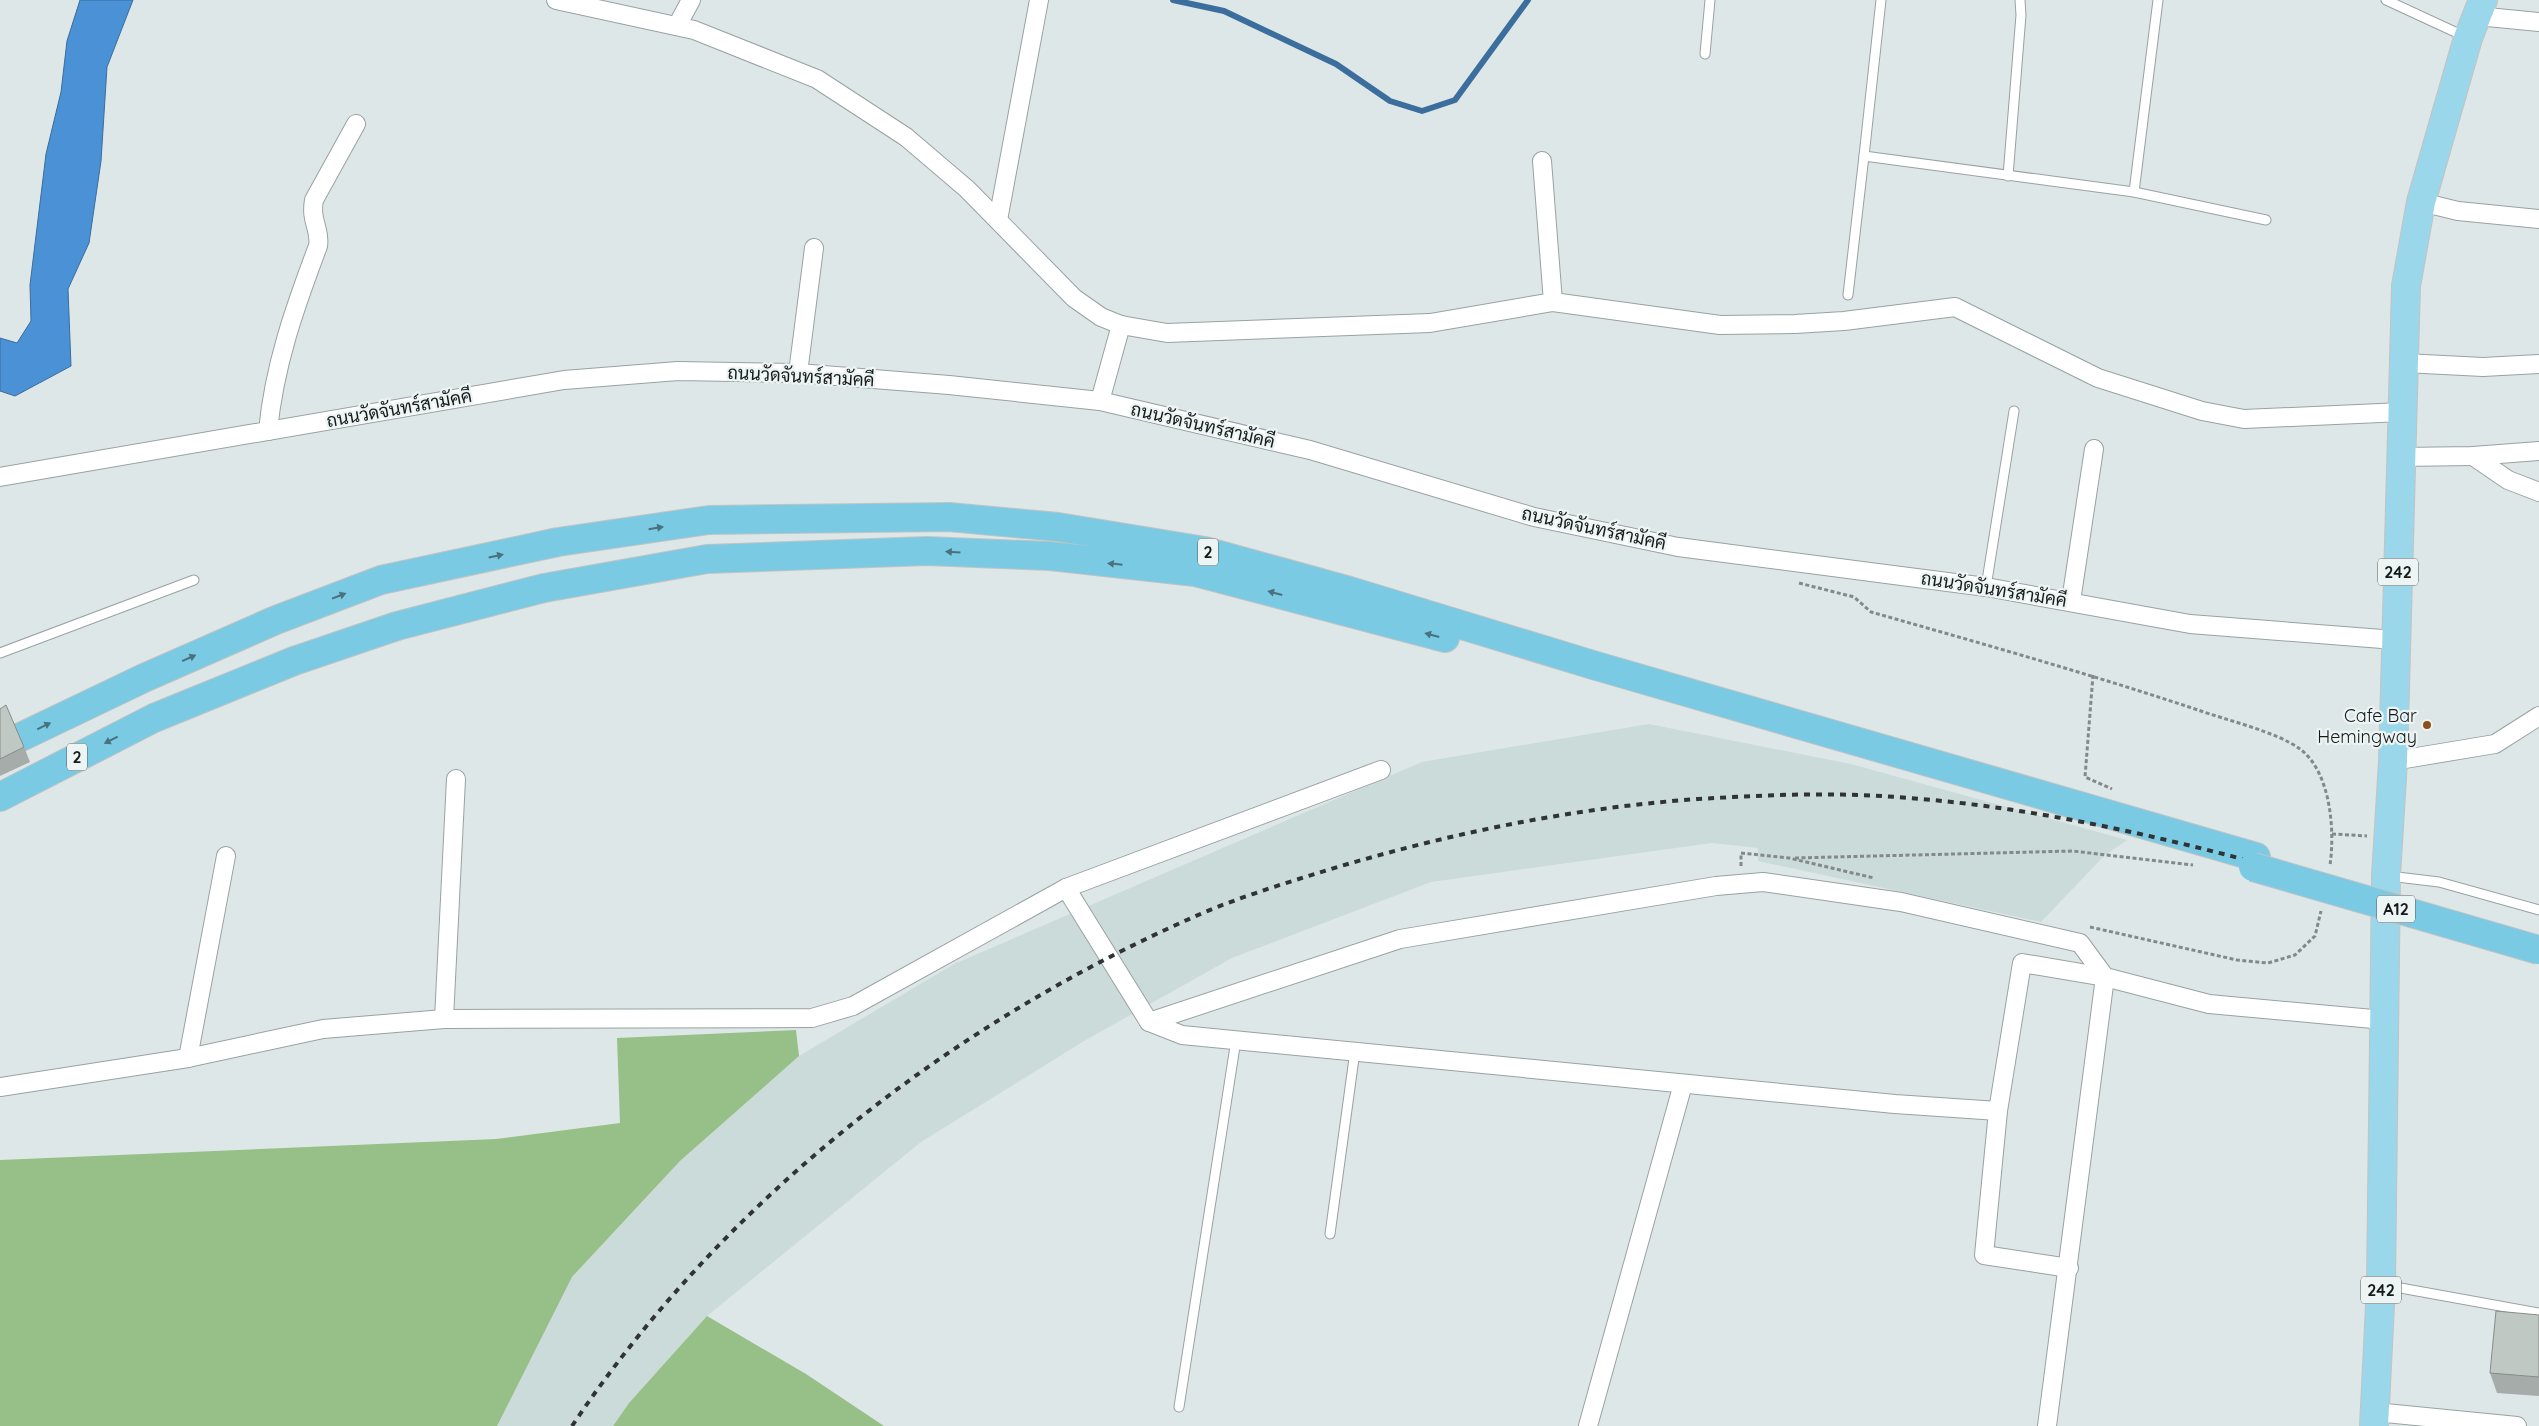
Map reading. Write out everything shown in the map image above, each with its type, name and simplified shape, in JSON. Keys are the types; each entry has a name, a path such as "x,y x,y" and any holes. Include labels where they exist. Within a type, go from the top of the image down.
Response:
{"highway":[{"name":"2","path":"0,747 144,678 276,620 381,580 558,542 710,520 949,517 1058,527 1205,551 1350,590 1593,665 2255,862"},
{"name":"2","path":"0,797 154,718 294,661 406,624 544,588 707,559 927,551 1050,556 1195,572 1582,674 2111,829 2255,862"},
{"path":"2255,862 2539,940"},
{"name":"A12","path":"2255,862 2539,950"}],"main road":[{"name":"242","path":"2375,1419 2381,1285 2386,876 2393,760 2406,286 2421,202 2476,18"}],"street":[{"path":"556,0 677,26 712,37 817,79 906,137 998,220 1074,298 1101,317 1121,325 1167,333 1430,323 1552,302 1720,325 1844,321 1956,307 2098,378 2202,411 2244,419 2402,412"},
{"path":"677,26 691,0"},
{"path":"998,220 1039,0"},
{"path":"2476,18 2539,22"},
{"path":"268,431 275,376 288,328 320,236 313,224 314,200 356,124"},
{"path":"1542,162 1552,302"},
{"path":"2421,202 2458,210 2539,219"},
{"path":"798,374 814,248"},
{"path":"1100,401 1121,325"},
{"path":"2404,363 2483,368 2539,364"},
{"name":"ถนนวัดจันทร์สามัคคี","path":"0,477 564,380 678,371 798,374 949,385 1100,401 1310,450 1554,521 1678,546 1986,587 2190,624 2396,640"},
{"path":"2071,601 2094,449"},
{"path":"2401,457 2473,456 2539,451"},
{"path":"2473,456 2508,480 2539,492"},
{"path":"2393,760 2495,744 2539,716"},
{"path":"0,1087 188,1058 323,1029 444,1019 812,1018 853,1006 1066,888 1381,770"},
{"path":"444,1019 456,779"},
{"path":"188,1058 226,856"},
{"path":"1149,1022 1400,939 1763,882 1901,902 2080,943 2105,977 2047,1426"},
{"path":"1066,888 1149,1022 1182,1035 1355,1050 1895,1104 1998,1111"},
{"path":"2068,1268 1984,1255 1998,1111 2022,963 2105,977 2209,1004 2384,1020"},
{"path":"1588,1426 1683,1084"},
{"path":"2375,1419 2517,1426"}],"lane":[{"path":"1705,54 1710,0"},
{"path":"1848,295 1881,0"},
{"path":"2008,176 2021,15 2020,0"},
{"path":"2134,192 2158,0"},
{"path":"2386,0 2476,18"},
{"path":"1864,156 2134,192 2266,220"},
{"path":"1986,587 2014,411"},
{"path":"0,652 194,580"},
{"path":"2386,876 2439,882 2539,910"},
{"path":"1179,1406 1236,1040"},
{"path":"1330,1234 1355,1050"},
{"path":"2381,1285 2539,1314"}],"path":[{"path":"1794,582 1854,597 1871,612 2092,675 2272,735 2301,749 2323,778 2332,834 2329,873"},
{"path":"2092,675 2085,778 2121,793"},
{"path":"2332,834 2346,835"},
{"path":"1789,858 2073,851 2199,866"},
{"path":"1741,884 1740,853 1789,858 1877,878"},
{"path":"2081,925 2237,960 2268,963 2295,955 2315,936 2321,909"}],"shaded area":[{"path":"1649,724 1851,764 2127,840 2104,856 2041,922 1758,861 1758,848 1712,843 1431,882 1232,958 1084,1041 921,1142 707,1316 629,1403 613,1426 471,1426 572,1277 680,1161 799,1056 954,964 1422,762"}],"green space":[{"path":"796,1030 799,1056 680,1161 572,1277 497,1426 0,1426 0,1160 496,1139 620,1123 617,1038"},
{"path":"707,1316 806,1374 884,1426 613,1426 629,1403"}],"water":[{"path":"80,0 133,0 107,67 101,161 89,243 68,289 71,366 15,396 0,391 0,338 17,343 31,321 30,285 46,154 61,92 67,41"}],"building":[{"path":"6,705 24,747 0,759 0,709"},
{"path":"2496,1311 2539,1315 2539,1377 2490,1373"}],"waterway":[{"path":"1173,0 1224,11 1336,64 1390,101 1422,111 1455,100 1528,0"}],"railway":[{"path":"572,1426 633,1343 700,1265 774,1192 852,1124 935,1062 1022,1006 1112,956 1205,912 1299,879 1421,844 1512,824 1651,803 1797,795 1896,797 1978,805 2060,818 2140,834 2221,853 2301,875 2539,945"}],"place":[{"name":"Cafe Bar Hemingway","path":"2427,725"}]}
